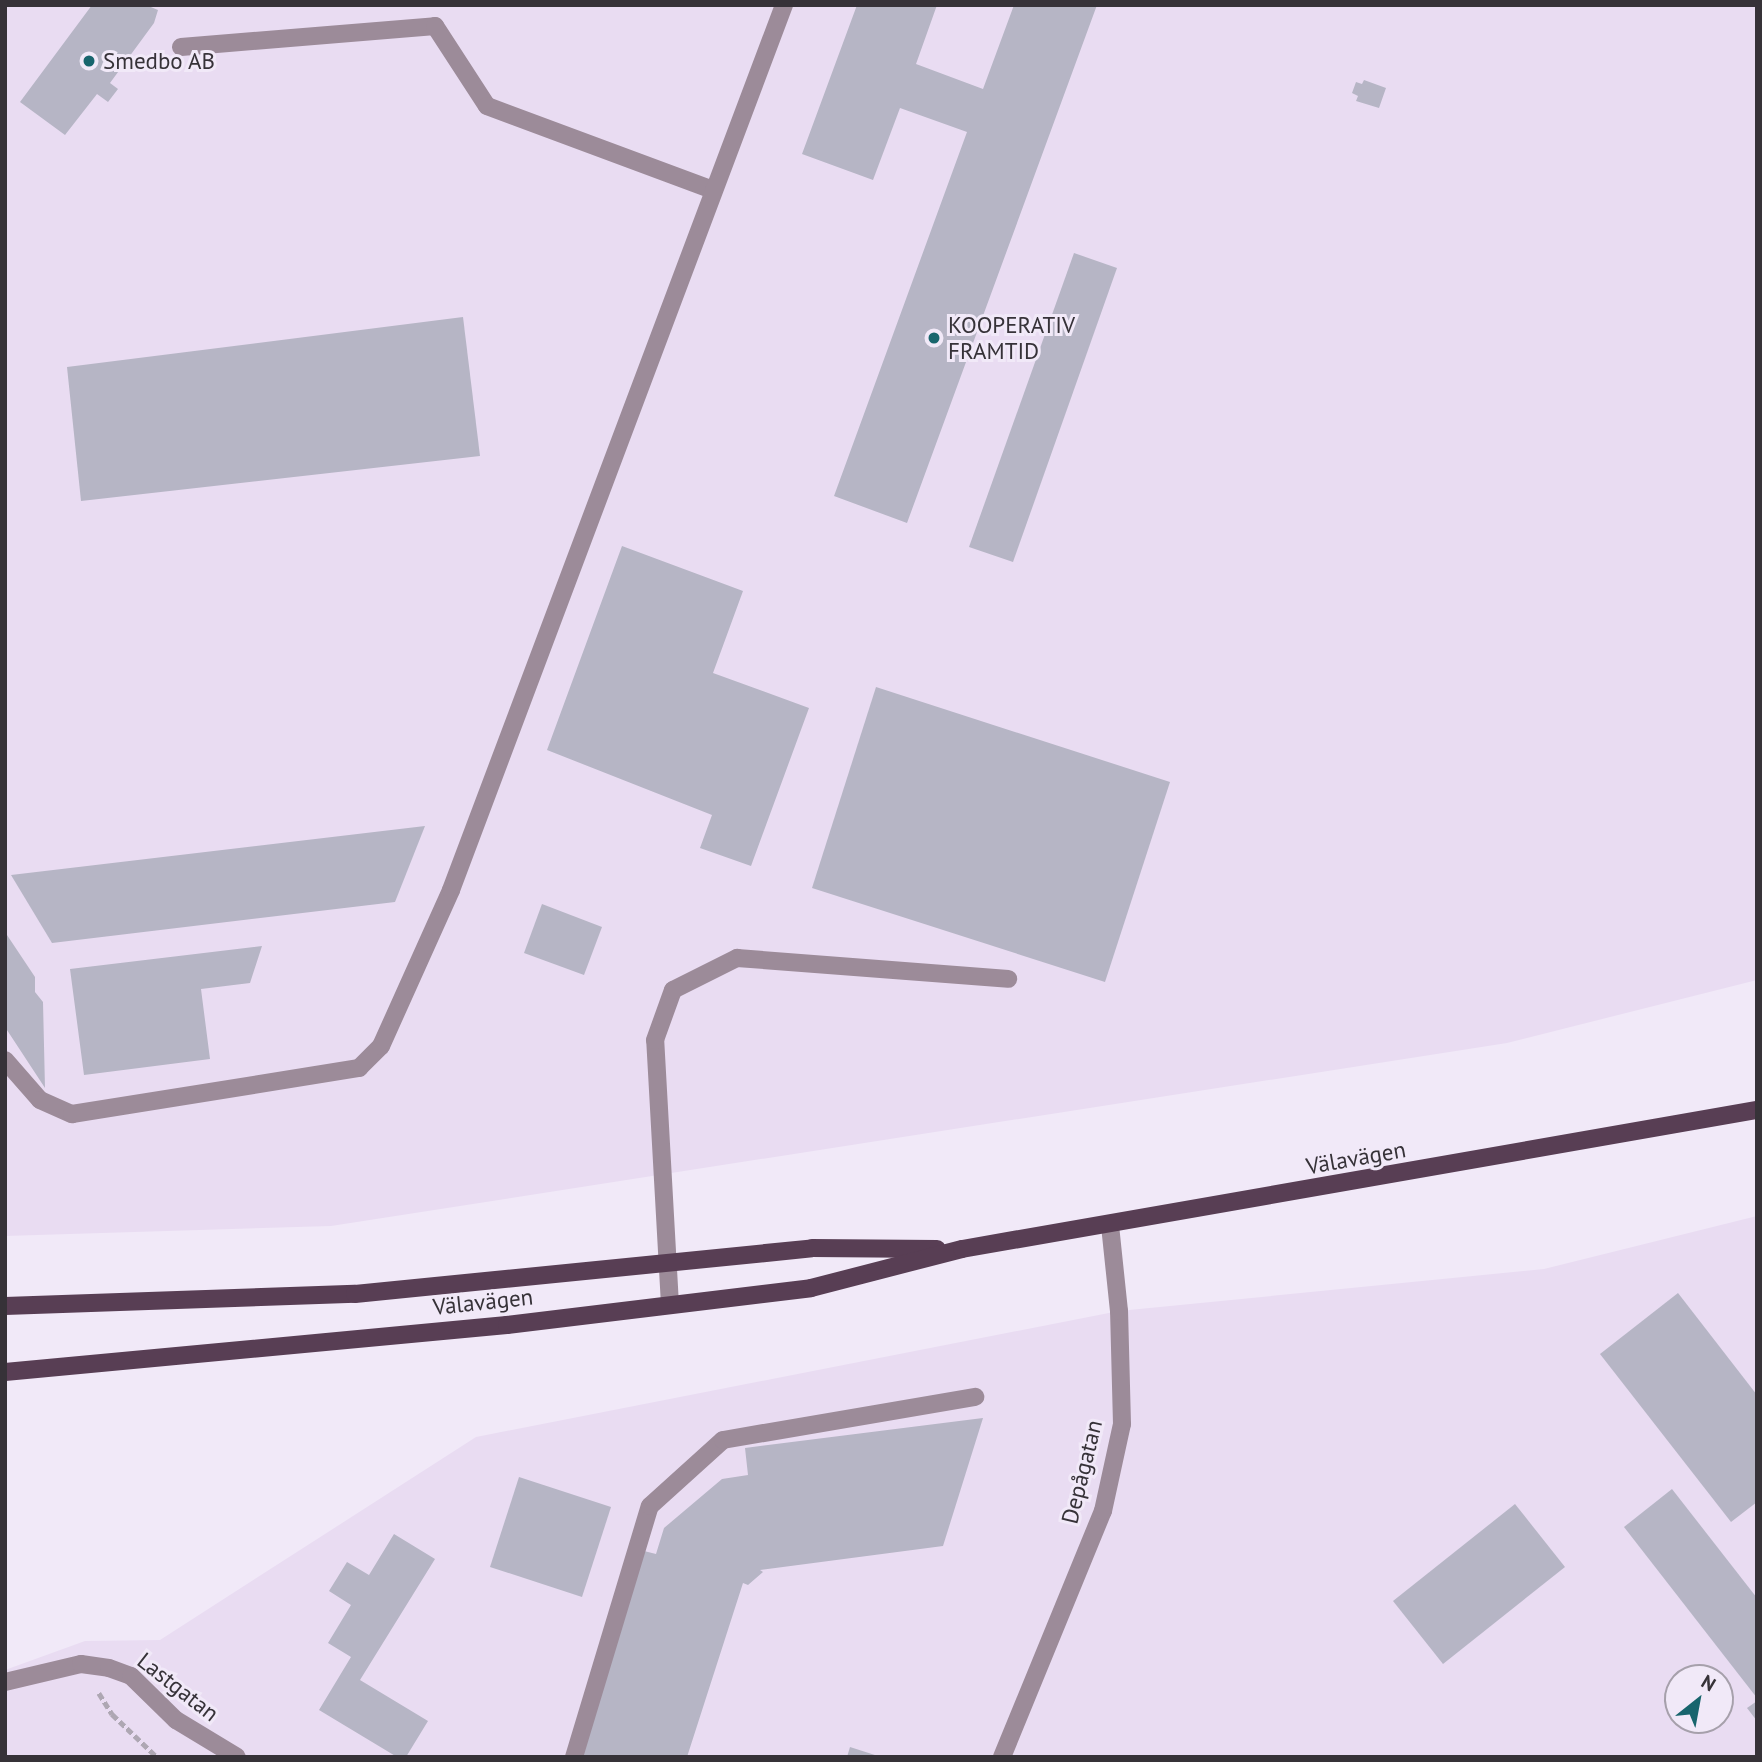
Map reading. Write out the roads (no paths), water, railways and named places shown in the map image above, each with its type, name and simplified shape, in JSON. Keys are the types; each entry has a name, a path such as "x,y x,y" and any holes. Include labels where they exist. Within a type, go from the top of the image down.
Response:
{"main road":[{"name":"Välavägen","path":"5,1372 670,1305 811,1288 961,1249 1757,1110"},
{"name":"Välavägen","path":"5,1306 355,1294 812,1248 961,1249"}],"street":[{"path":"5,1060 40,1100 72,1114 359,1068 382,1046 451,890 725,158 785,5"},
{"path":"181,47 435,26 487,106 713,190"},
{"path":"670,1305 656,1040 673,990 737,958 1008,979"},
{"name":"Depågatan","path":"1002,1757 1103,1511 1122,1424 1119,1311 1110,1225"},
{"path":"574,1757 650,1506 723,1440 975,1398"},
{"name":"Lastgatan","path":"5,1682 81,1664 131,1676 176,1720 237,1757"}],"place":[{"name":"Smedbo AB","path":"89,61"},
{"name":"KOOPERATIV FRAMTID","path":"934,338"}]}
